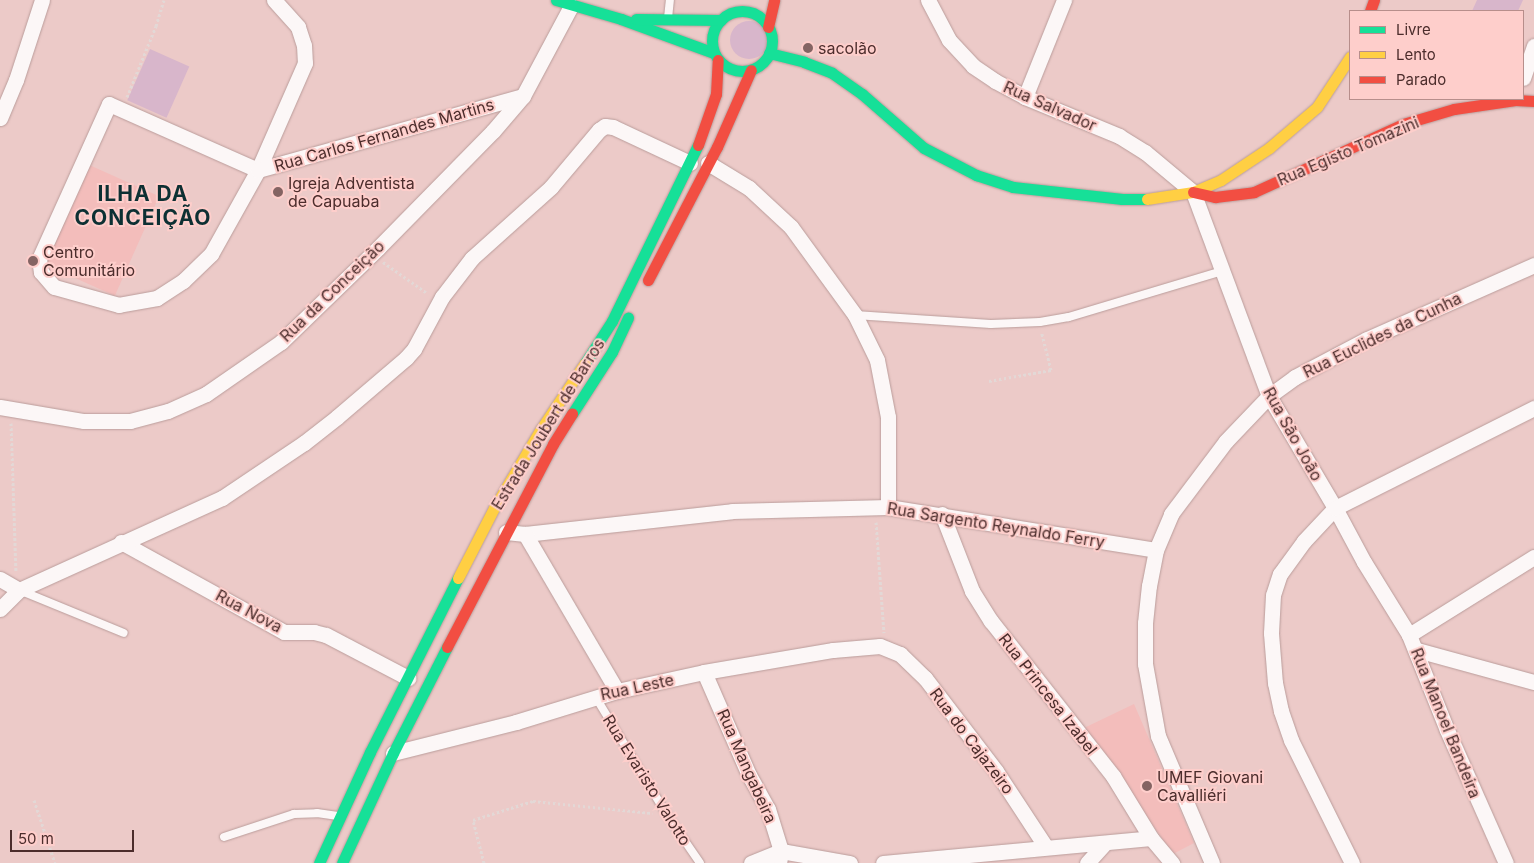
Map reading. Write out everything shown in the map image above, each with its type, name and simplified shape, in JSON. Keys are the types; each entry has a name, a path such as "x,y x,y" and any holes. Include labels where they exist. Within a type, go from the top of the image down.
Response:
{"main road":[{"path":"556,0 571,6 621,19 716,57 728,68 739,71 752,70"},
{"path":"716,57 712,42 714,30 745,0"},
{"path":"641,293 708,163 752,70 762,63 769,53 771,44 768,27 774,0"},
{"path":"621,19 668,20 726,17 742,12 753,14 768,27"},
{"path":"769,53 804,62 832,73 862,94 924,148 976,175 1013,187 1122,199 1156,199 1193,192 1221,180 1280,140 1317,106 1349,58"},
{"name":"Estrada Joubert de Barros","path":"319,863 408,678 494,508 541,429 612,321 690,163 702,137 716,94 716,57"},
{"name":"Rua Egisto Tomazini","path":"1193,192 1215,197 1254,192 1403,124 1454,109 1515,100 1534,101"},
{"name":"Estrada Joubert de Barros","path":"342,863 393,753 506,532 553,444 612,352 632,310"}],"street":[{"path":"0,118 16,80 42,0"},
{"path":"115,107 39,259 41,272 54,287 119,305 157,298 183,281 211,254 258,170 305,63 304,45 298,27 274,0"},
{"name":"Rua Salvador","path":"928,0 949,40 973,66 995,81 1025,97 1119,136 1145,152 1193,192"},
{"path":"1025,97 1064,0"},
{"name":"Rua da Conceição","path":"5,408 84,422 130,421 168,411 206,394 281,342 372,254 493,131 523,96 571,6"},
{"path":"1524,75 1534,46"},
{"name":"Rua Carlos Fernandes Martins","path":"115,107 258,170 523,96"},
{"path":"0,609 18,588 222,498 311,438 406,358 414,349 440,302 472,258 551,187 605,126 613,127 690,163"},
{"path":"708,163 749,188 791,227 855,315 877,360 888,417 881,507"},
{"name":"Rua São João","path":"1193,192 1269,396 1335,508 1364,562 1409,635"},
{"name":"Rua Euclides da Cunha","path":"1212,863 1200,840 1158,736 1145,664 1145,623 1156,550 1171,514 1226,441 1269,396 1295,377 1367,339 1534,265"},
{"path":"1352,863 1288,733 1275,683 1271,634 1273,596 1280,574 1304,541 1335,508 1534,408"},
{"name":"Rua Sargento Reynaldo Ferry","path":"506,532 525,534 706,513 881,507 942,514 1156,550"},
{"name":"Rua Princesa Izabel","path":"942,514 972,591 991,621 1114,776 1151,838 1172,863"},
{"name":"Rua Evaristo Valotto","path":"525,534 617,691"},
{"name":"Rua Nova","path":"121,542 284,632 326,634 408,678"},
{"name":"Rua Manoel Bandeira","path":"1506,863 1447,730 1417,650 1409,635 1534,557"},
{"path":"0,579 18,588"},
{"name":"Rua Leste","path":"393,753 516,722 595,696 704,672 856,646 885,648"},
{"name":"Rua do Cajazeiro","path":"885,648 900,654 925,678 996,771 1046,847"},
{"path":"1417,650 1534,682"},
{"name":"Rua Mangabeira","path":"704,672 749,775 768,808 780,857"},
{"path":"883,863 1151,838"},
{"path":"1087,863 1105,843"},
{"path":"751,863 780,857 850,863"}],"lane":[{"path":"668,20 670,0"},
{"path":"855,315 991,324 1040,322 1069,317 1222,271"},
{"path":"18,588 124,633"},
{"name":"Rua Evaristo Valotto","path":"595,696 667,814 700,863"},
{"path":"224,838 294,814 317,813 340,817"}],"path":[{"path":"115,107 156,26 164,0"},
{"path":"372,254 440,302"},
{"path":"989,381 1051,370 1040,322"},
{"path":"5,408 18,588"},
{"path":"881,507 885,648"},
{"path":"34,800 55,863"},
{"path":"484,863 473,820 533,801 667,814"}],"shaded area":[{"path":"1477,0 1523,0 1518,10 1472,10"},
{"path":"749,21 763,26 768,40 763,54 749,59 735,54 730,40 735,26"},
{"path":"150,49 189,66 167,118 127,100"},
{"path":"87,164 159,196 115,296 43,264"},
{"name":"UMEF Giovani Cavalliéri","path":"1134,704 1194,843 1173,854 1084,728"}],"traffic: fast":[{"path":"556,0 621,19 714,53"},
{"path":"742,11 758,16 763,20 767,25 772,41 767,57 763,62 758,66 742,71 726,66 721,62 717,57 712,41 717,25 721,20 726,16 742,11"},
{"path":"636,19 721,20"},
{"path":"769,53 804,62 832,73 862,94 924,148 976,175 1013,187 1122,199 1147,199"},
{"path":"585,363 612,321 698,145"},
{"path":"572,414 612,352 628,318"},
{"path":"319,863 370,752 458,578"},
{"path":"342,863 393,753 447,647"}],"traffic: slow":[{"path":"1147,199 1193,192 1221,180 1269,148 1317,107 1349,59"},
{"path":"458,578 494,508 541,429 585,363"}],"traffic: jam":[{"path":"768,27 774,0"},
{"path":"1370,10 1374,0"},
{"path":"698,145 716,94 718,60"},
{"path":"648,280 717,147 751,70"},
{"path":"1193,192 1215,197 1254,192 1403,124 1454,109 1515,100 1534,101"},
{"path":"447,647 553,444 572,414"}],"place":[{"name":"sacolão","path":"808,48"},
{"name":"Igreja Adventista de Capuaba","path":"278,192"},
{"name":"Centro Comunitário","path":"33,261"},
{"name":"UMEF Giovani Cavalliéri","path":"1147,786"}],"district":[{"name":"ILHA DA CONCEIÇÃO","path":"143,206"}]}
